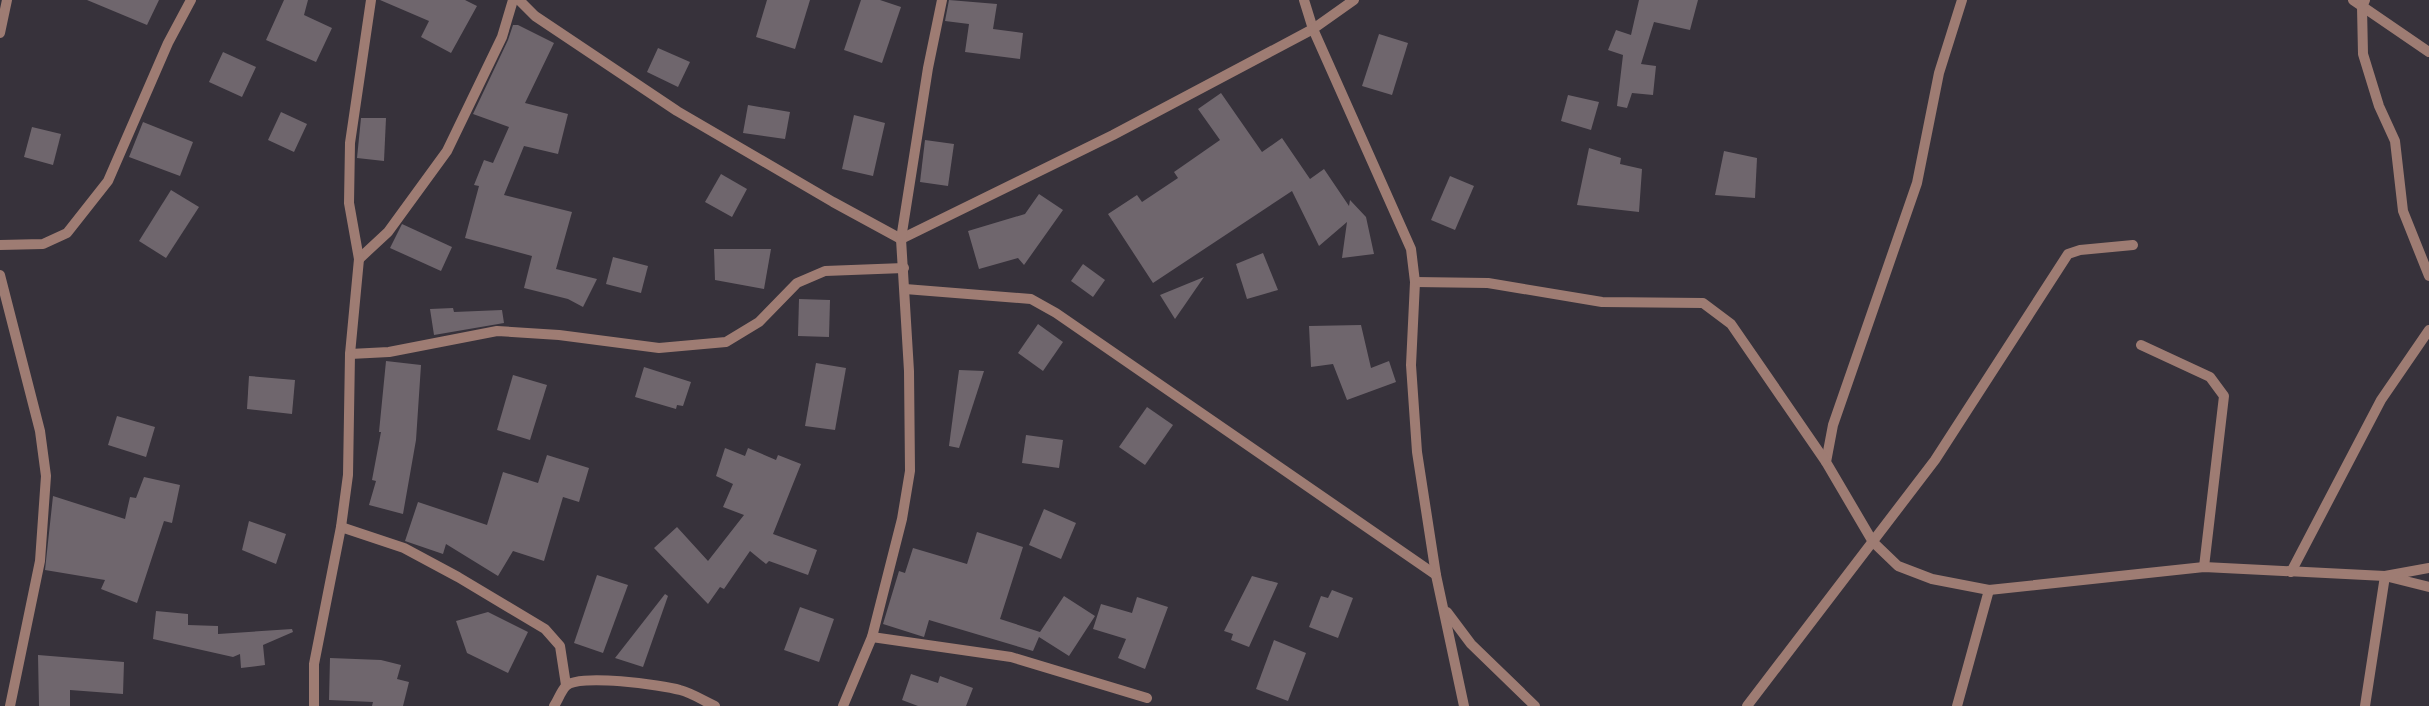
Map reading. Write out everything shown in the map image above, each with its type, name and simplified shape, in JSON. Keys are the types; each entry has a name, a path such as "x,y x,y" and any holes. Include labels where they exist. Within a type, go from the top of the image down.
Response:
{"street":[{"path":"0,33 7,0"},
{"path":"0,245 43,244 67,233 108,181 168,43 191,0"},
{"path":"314,706 314,664 341,527 348,476 350,354 359,259 349,203 350,144 371,0"},
{"path":"359,259 388,232 447,151 502,37 513,0"},
{"path":"519,0 535,16 677,111 833,202 901,239"},
{"path":"843,706 872,637 902,519 910,471 909,371 901,239 928,68 942,0"},
{"path":"1304,0 1313,29 1410,249 1415,282 1411,365 1417,452 1436,575 1464,706"},
{"path":"901,239 1113,135 1313,29 1354,0"},
{"path":"1826,462 1833,425 1917,183 1939,74 1962,0"},
{"path":"2353,0 2364,4 2429,52"},
{"path":"2364,4 2363,54 2379,106 2395,141 2403,211 2429,276"},
{"path":"1747,706 1935,460 2068,254 2080,250 2132,245"},
{"path":"350,354 389,352 497,331 559,335 659,348 726,342 759,322 797,283 825,271 904,268"},
{"path":"0,275 40,431 46,476 40,560 10,706"},
{"path":"1415,282 1488,283 1602,302 1703,303 1731,324 1826,462 1873,542 1898,566 1932,579 1989,590 2204,566 2386,576 2429,587"},
{"path":"905,289 1031,299 1064,319 1436,575"},
{"path":"2291,572 2381,400 2429,330"},
{"path":"2141,345 2210,377 2224,396 2204,566"},
{"path":"341,527 404,548 458,577 545,629 560,646 566,685 554,706"},
{"path":"2386,576 2429,568"},
{"path":"2364,706 2386,576"},
{"path":"1957,706 1989,590"},
{"path":"1444,609 1472,644 1535,706"},
{"path":"872,637 1011,657 1148,698"},
{"path":"566,685 575,682 605,680 649,684 681,690 715,706"}],"building":[{"path":"87,0 159,0 147,25"},
{"path":"284,0 308,0 304,15 332,28 316,62 266,40"},
{"path":"380,0 465,0 477,6 451,53 421,37 429,21"},
{"path":"767,0 810,0 795,49 756,37"},
{"path":"861,0 880,0 901,7 882,63 844,50"},
{"path":"949,0 997,4 993,29 1023,33 1020,59 965,52 969,24 945,21"},
{"path":"1639,0 1698,0 1690,30 1654,22 1641,64 1656,66 1653,95 1632,93 1627,108 1617,106 1623,55 1608,50 1616,30 1631,35"},
{"path":"513,25 518,25 554,43 525,103 568,114 558,154 524,146 504,195 572,212 556,269 597,279 583,307 568,299 524,288 532,256 465,238 479,186 474,185 484,160 493,163 509,127 473,114 508,40"},
{"path":"1379,34 1408,43 1392,95 1362,86"},
{"path":"658,48 690,62 678,87 647,72"},
{"path":"223,52 256,67 242,97 209,82"},
{"path":"1221,93 1262,152 1282,138 1310,179 1324,169 1349,206 1350,200 1366,217 1374,254 1342,258 1347,222 1319,246 1292,191 1153,283 1108,214 1137,195 1142,202 1178,178 1174,172 1220,140 1198,109"},
{"path":"1568,95 1599,102 1591,130 1561,121"},
{"path":"748,105 790,112 785,139 743,133"},
{"path":"281,112 307,124 294,152 268,140"},
{"path":"854,115 885,123 873,176 842,169"},
{"path":"361,118 386,118 384,161 357,158"},
{"path":"143,122 193,142 180,176 129,157"},
{"path":"32,127 61,134 53,165 24,157"},
{"path":"925,140 954,144 948,186 920,182"},
{"path":"1589,148 1621,158 1620,164 1642,169 1639,212 1577,205"},
{"path":"1724,151 1757,158 1755,198 1715,195"},
{"path":"721,174 747,189 732,217 705,202"},
{"path":"1450,176 1474,186 1455,230 1431,220"},
{"path":"171,190 199,207 166,258 139,241"},
{"path":"1039,194 1063,210 1024,265 1018,258 979,269 968,231 1025,214"},
{"path":"402,224 452,247 441,271 390,248"},
{"path":"714,249 771,249 764,289 715,280"},
{"path":"1263,253 1278,290 1247,299 1236,264"},
{"path":"613,257 648,266 641,293 606,284"},
{"path":"1083,264 1105,280 1093,297 1071,281"},
{"path":"1204,277 1175,319 1160,295"},
{"path":"799,299 830,300 829,337 798,336"},
{"path":"453,308 454,312 502,310 504,323 434,335 430,309"},
{"path":"1038,324 1063,342 1043,371 1018,353"},
{"path":"1361,325 1371,368 1389,361 1396,382 1347,400 1333,364 1311,367 1309,326"},
{"path":"386,361 421,365 416,440 403,514 369,505 376,481 372,480 381,432 379,432"},
{"path":"816,363 846,368 835,430 805,426"},
{"path":"644,367 691,382 683,406 677,405 676,409 635,397"},
{"path":"959,370 984,371 959,448 949,446"},
{"path":"513,375 547,385 530,440 497,430"},
{"path":"249,376 295,380 292,414 247,409"},
{"path":"1147,407 1173,425 1145,465 1119,447"},
{"path":"117,416 155,427 146,457 108,445"},
{"path":"1026,435 1063,440 1059,468 1022,463"},
{"path":"725,448 745,456 748,448 776,460 778,455 801,464 773,534 817,550 808,575 769,561 766,564 750,551 724,589 720,587 708,604 654,548 677,527 708,561 744,515 723,507 733,484 716,476"},
{"path":"547,455 589,468 579,502 563,497 544,561 513,551 498,576 446,544 443,554 405,541 418,502 487,525 503,472 538,483"},
{"path":"144,477 180,485 172,523 164,521 137,603 101,589 105,580 45,570 53,496 125,519 130,497 136,498"},
{"path":"1044,509 1076,523 1061,559 1029,545"},
{"path":"249,521 286,534 276,564 242,550"},
{"path":"977,532 1023,547 1000,619 1040,632 1064,596 1095,616 1069,656 1039,637 1033,651 929,620 924,637 883,624 899,571 905,573 913,548 967,564"},
{"path":"597,575 628,585 603,653 574,643"},
{"path":"1252,576 1278,583 1249,647 1231,640 1233,634 1224,631"},
{"path":"1332,590 1353,598 1338,638 1309,627 1321,596 1328,598"},
{"path":"665,594 668,596 643,667 615,658"},
{"path":"1137,597 1168,607 1145,669 1118,658 1126,639 1093,629 1101,604 1132,613"},
{"path":"800,607 834,619 819,662 784,650"},
{"path":"156,611 188,614 188,625 218,626 218,634 292,629 293,632 263,645 265,665 241,668 240,654 233,657 153,639"},
{"path":"488,612 528,632 508,673 467,653 456,621"},
{"path":"1274,640 1306,653 1288,701 1256,689"},
{"path":"38,655 124,662 123,694 70,690 70,706 39,706"},
{"path":"330,658 381,660 401,665 397,679 409,682 403,706 372,706 373,702 329,700"},
{"path":"911,674 938,683 940,676 973,688 966,706 918,706 902,700"}]}
